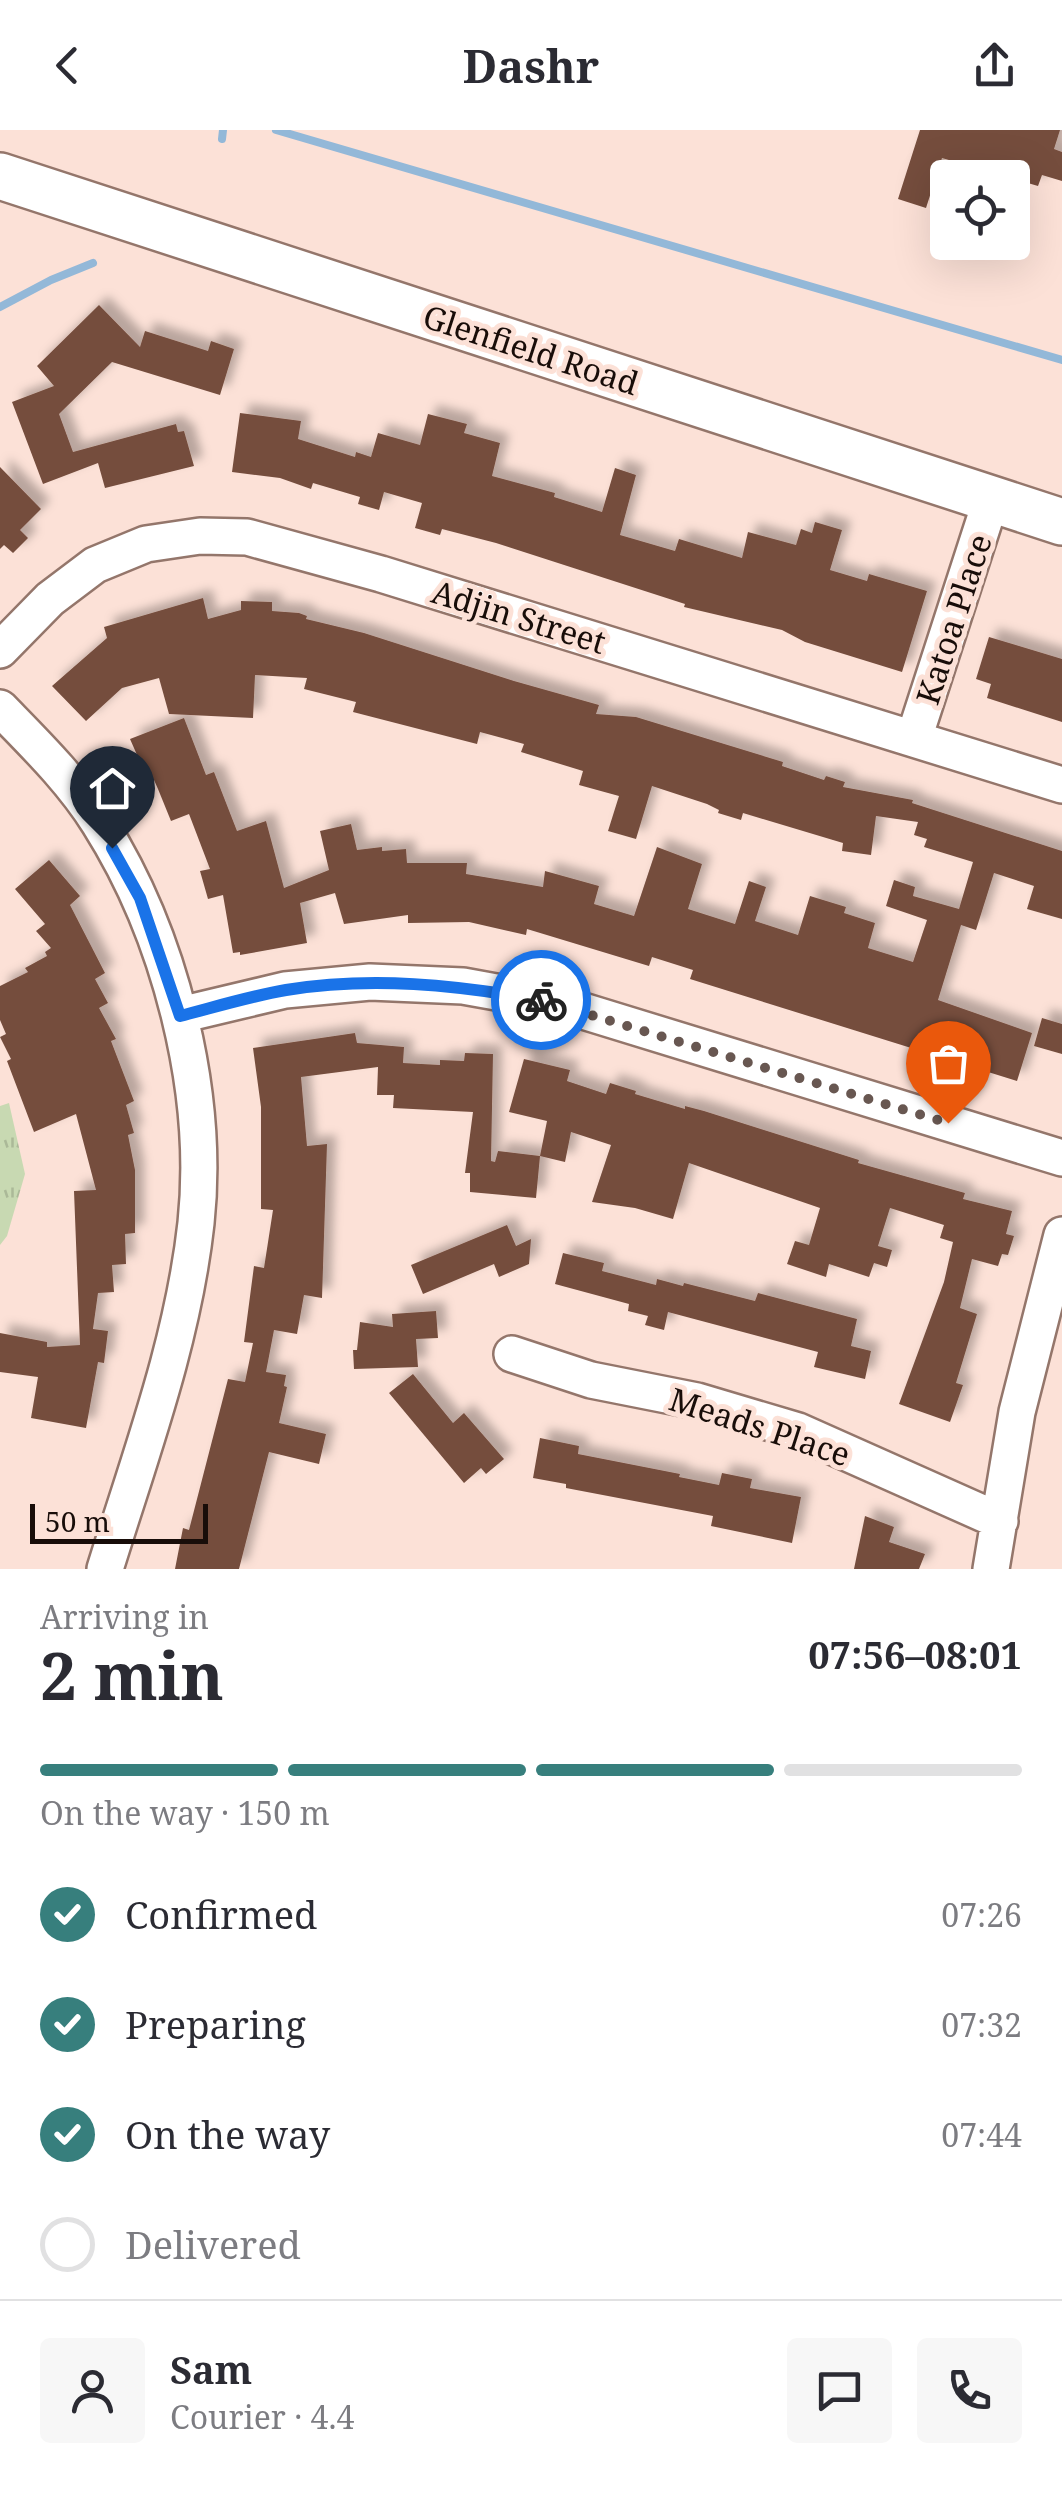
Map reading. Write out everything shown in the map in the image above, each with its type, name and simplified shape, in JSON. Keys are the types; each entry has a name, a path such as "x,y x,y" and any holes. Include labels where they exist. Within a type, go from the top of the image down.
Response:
{"main road":[{"name":"Glenfield Road","path":"0,176 1062,522"}],"street":[{"name":"Katoa Place","path":"914,738 991,500"},
{"name":"Adjin Street","path":"0,650 50,598 94,565 146,544 200,536 247,537 381,574 1062,785"},
{"path":"0,708 59,768 99,823 140,898 180,1016 198,1133 196,1222 180,1314 105,1569"},
{"path":"180,1016 286,990 370,982 463,986 557,1002 1062,1158"},
{"path":"991,1569 1017,1412 1062,1235"},
{"name":"Meads Place","path":"512,1354 591,1380 697,1400 798,1431 1000,1522"}],"green space":[{"path":"9,1103 25,1174 7,1236 0,1245 0,1106"}],"building":[{"path":"920,130 1060,130 1054,149 1062,152 1062,181 1042,175 1038,186 1030,184 1030,160 942,158 930,160 926,208 898,199"},
{"path":"99,305 140,347 145,331 208,351 211,341 234,349 220,395 112,362 59,414 73,452 176,424 178,432 184,431 194,466 105,488 98,463 43,484 12,402 54,386 37,366"},
{"path":"240,413 301,421 298,439 355,457 356,452 371,457 378,433 420,445 428,414 467,424 464,433 500,443 492,476 555,493 554,497 602,512 615,468 636,475 620,535 675,551 679,539 742,558 748,532 796,545 801,529 812,533 815,522 842,530 830,570 867,581 869,574 927,591 902,672 805,642 782,630 684,607 685,604 496,543 442,529 440,535 415,528 422,503 384,492 379,510 358,504 360,497 313,483 311,489 280,478 232,472"},
{"path":"0,467 41,509 20,530 28,538 13,553 4,545 0,549"},
{"path":"203,598 208,619 241,610 241,601 272,602 272,611 299,613 306,619 599,705 596,714 636,717 783,762 782,766 824,780 826,776 845,782 843,787 913,800 912,803 1062,851 1062,919 1027,909 1034,886 994,873 976,930 961,925 938,1000 1032,1033 1017,1081 690,979 693,970 652,957 649,966 527,929 526,935 469,922 408,923 408,915 344,924 335,893 300,903 307,943 233,953 223,895 208,899 200,871 210,869 189,814 171,821 154,780 149,782 130,739 184,718 206,775 214,772 237,831 266,821 284,888 329,870 320,831 351,824 357,850 406,849 407,863 467,863 466,874 543,887 545,871 599,886 594,904 634,916 657,847 702,864 688,909 735,924 749,881 766,887 755,921 798,935 810,896 846,907 844,913 875,923 868,948 913,962 927,920 886,906 894,880 915,887 913,896 959,909 973,862 924,847 927,839 914,835 918,822 876,816 871,855 842,851 843,843 743,813 741,820 718,813 707,804 652,786 636,839 608,831 619,796 579,785 583,771 521,752 524,744 480,732 477,744 353,712 356,702 304,689 307,678 255,675 253,718 169,714 159,678 122,688 86,721 52,686 107,638 104,627"},
{"path":"989,637 1062,659 1062,722 987,698 991,684 976,679"},
{"path":"49,860 80,896 70,905 105,973 95,979 108,1003 99,1008 116,1039 111,1041 134,1101 126,1105 134,1133 128,1135 135,1170 135,1233 125,1234 126,1264 112,1265 114,1292 98,1293 93,1329 108,1331 104,1363 98,1362 86,1428 31,1418 38,1377 0,1372 0,1333 47,1342 47,1347 80,1345 74,1191 96,1190 76,1114 34,1132 0,1037 6,1034 0,1020 0,986 28,972 25,968 47,956 45,952 51,948 36,931 45,924 15,889"},
{"path":"1042,1018 1062,1024 1062,1054 1034,1046"},
{"path":"355,1033 357,1043 404,1047 403,1063 440,1065 440,1060 464,1061 465,1053 493,1054 491,1161 495,1162 498,1151 540,1156 536,1198 470,1192 470,1173 465,1173 473,1112 393,1108 394,1095 377,1095 378,1067 301,1077 307,1146 327,1144 322,1298 304,1295 297,1334 274,1330 266,1372 286,1375 279,1423 326,1434 319,1464 269,1452 239,1569 175,1569 183,1528 189,1530 228,1379 245,1382 253,1343 244,1342 254,1266 264,1268 273,1210 261,1209 261,1107 253,1048"},
{"path":"524,1059 570,1070 567,1081 606,1094 610,1083 636,1091 635,1094 704,1111 859,1160 858,1163 965,1193 963,1199 1012,1211 1006,1234 1014,1236 1008,1255 1002,1254 998,1266 972,1259 960,1308 977,1314 956,1383 963,1385 950,1422 899,1404 944,1282 953,1242 940,1238 944,1225 890,1208 878,1246 892,1250 887,1267 874,1263 869,1277 829,1264 826,1277 787,1264 795,1241 809,1245 820,1208 689,1163 673,1219 592,1202 611,1145 571,1132 565,1162 540,1156 547,1121 509,1112"},
{"path":"507,1225 516,1246 531,1239 529,1264 499,1277 494,1264 423,1294 411,1265"},
{"path":"563,1253 604,1263 602,1271 656,1285 657,1279 683,1286 684,1283 755,1301 758,1293 857,1319 851,1346 871,1351 865,1379 814,1367 818,1352 668,1312 664,1330 645,1325 648,1316 628,1311 629,1304 555,1284"},
{"path":"436,1311 438,1338 416,1339 418,1367 354,1369 353,1350 357,1350 360,1322 393,1327 392,1314"},
{"path":"413,1374 453,1423 464,1413 504,1459 486,1474 481,1468 464,1483 389,1393"},
{"path":"540,1438 579,1446 578,1454 680,1474 679,1477 719,1485 722,1473 752,1479 750,1488 801,1497 792,1543 711,1526 713,1516 533,1478"},
{"path":"865,1516 894,1527 889,1542 925,1554 919,1569 854,1569"}],"waterway":[{"path":"222,139 223,130"},
{"path":"276,130 1062,360"},
{"path":"0,307 93,263"}],"way so far":[{"path":"541,1000 948,1123"}],"route":[{"path":"112,848 140,898 180,1016 286,990 370,982 463,986 541,1000"}]}
